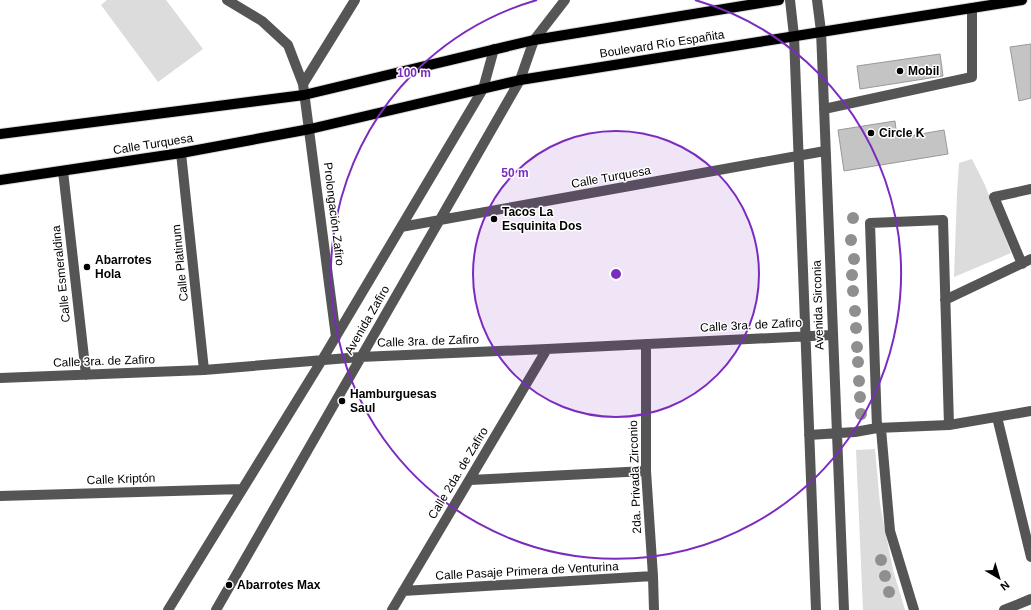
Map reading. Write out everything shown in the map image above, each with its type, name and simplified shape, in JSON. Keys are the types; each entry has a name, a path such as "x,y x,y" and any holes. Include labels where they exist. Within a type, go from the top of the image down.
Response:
{"main road":[{"name":"Boulevard Río Españita","path":"304,95 534,40 779,0"},
{"name":"Boulevard Río Españita","path":"310,129 520,80 1022,0"},
{"path":"0,134 304,95"},
{"name":"Calle Turquesa","path":"0,180 181,153 310,129"}],"street":[{"name":"Prolongación Zafiro","path":"227,0 262,21 288,45 303,84 336,337"},
{"path":"303,84 355,0"},
{"name":"Avenida Zafiro","path":"216,610 520,80 534,40 565,0"},
{"name":"Avenida Sirconia","path":"790,0 794,36 816,610"},
{"name":"Avenida Sirconia","path":"817,0 822,31 825,151 844,610"},
{"path":"824,109 972,77 972,8"},
{"name":"Avenida Zafiro","path":"168,610 336,337 483,89 494,49"},
{"name":"Calle Turquesa","path":"401,227 825,151"},
{"name":"Calle Platinum","path":"181,153 204,370"},
{"name":"Calle Esmeraldina","path":"63,171 86,375"},
{"path":"945,300 1026,261 994,197 1031,189"},
{"path":"914,610 890,531 879,429 870,222 942,220 950,426"},
{"name":"Calle 3ra. de Zafiro","path":"0,378 204,370 360,357 547,350 832,335"},
{"name":"2da. Privada Zirconio","path":"646,344 646,471 654,610"},
{"name":"Calle 2da. de Zafiro","path":"392,610 547,350"},
{"path":"809,435 879,429 950,426 1031,411"},
{"path":"997,417 1031,557"},
{"path":"470,480 646,471"},
{"name":"Calle Kriptón","path":"0,496 242,489"},
{"name":"Calle Pasaje Primera de Venturina","path":"403,591 653,576"},
{"path":"1004,610 1031,599"}],"shaded area":[{"path":"107,0 166,0 203,49 158,82 101,5"},
{"path":"972,159 985,185 1011,253 954,277 959,163"},
{"path":"875,449 880,504 893,570 905,610 863,610 856,450"}],"building":[{"path":"1031,44 1031,98 1019,101 1010,47"},
{"name":"Mobil","path":"940,54 943,76 860,89 857,66"},
{"path":"895,121 897,138 944,130 948,154 844,171 838,130"}],"place":[{"name":"Mobil","path":"900,71"},
{"name":"Circle K","path":"871,133"},
{"name":"Tacos La Esquinita Dos","path":"494,219"},
{"name":"Abarrotes Hola","path":"87,267"},
{"name":"Hamburguesas Saul","path":"342,401"},
{"name":"Abarrotes Max","path":"229,585"}]}
